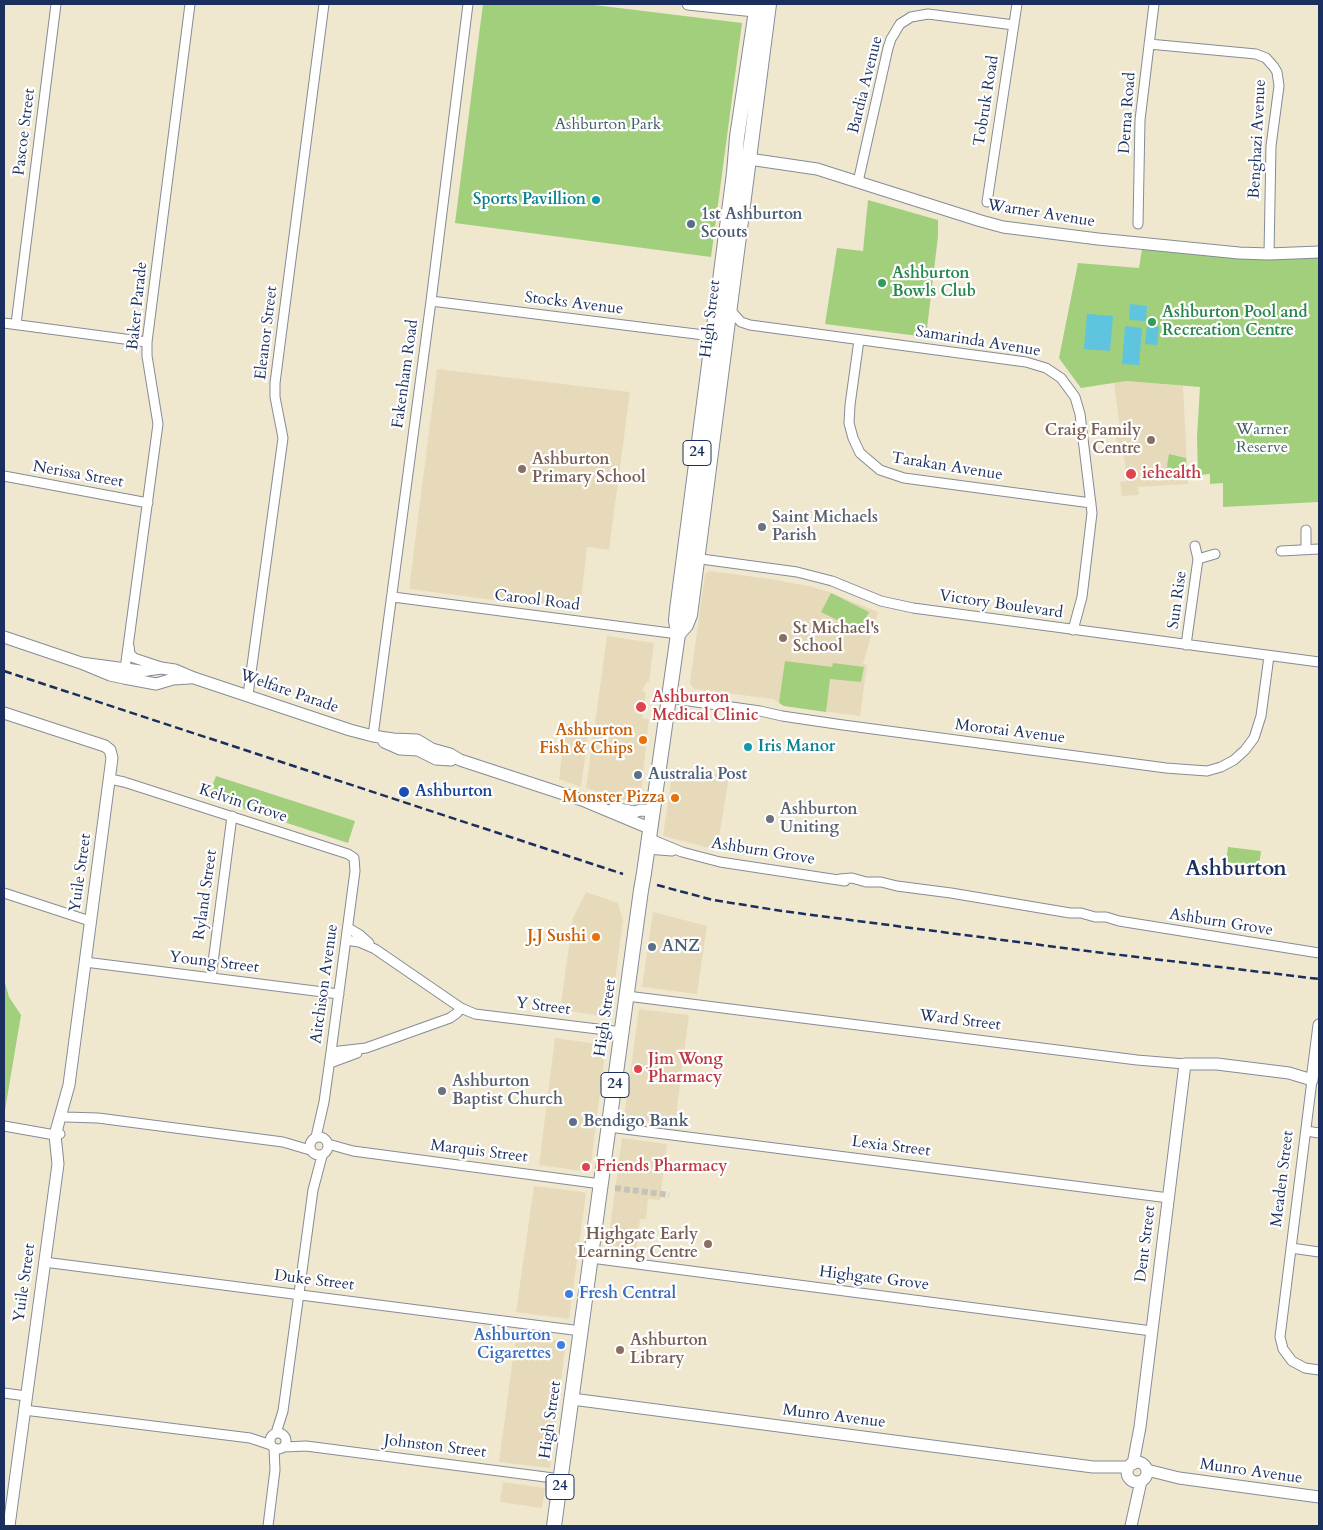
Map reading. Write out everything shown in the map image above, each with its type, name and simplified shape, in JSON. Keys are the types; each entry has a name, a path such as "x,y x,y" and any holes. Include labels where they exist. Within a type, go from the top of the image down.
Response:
{"main road":[{"name":"High Street","path":"554,1526 668,698 678,634 686,625 690,615 691,557 712,336 736,157 737,136 762,8"},
{"name":"High Street","path":"691,557 730,310 750,160 762,8"}],"street":[{"name":"Pascoe Street","path":"16,324 56,4"},
{"name":"Baker Parade","path":"124,674 159,420 147,356 147,342 190,4"},
{"name":"Eleanor Street","path":"248,695 282,438 275,383 324,4"},
{"name":"Fakenham Road","path":"373,736 469,4"},
{"path":"688,4 762,8"},
{"name":"Tobruk Road","path":"987,202 1017,4"},
{"name":"Derna Road","path":"1138,224 1140,120 1154,4"},
{"name":"Bardia Avenue","path":"858,182 888,48 900,24 911,17 928,14 1014,25"},
{"name":"Benghazi Avenue","path":"1149,44 1256,54 1266,58 1274,67 1279,86 1271,146 1269,254"},
{"name":"Warner Avenue","path":"736,157 805,167 981,222 1003,227 1146,245 1239,253 1319,252"},
{"name":"Stocks Avenue","path":"431,301 712,336"},
{"name":"Samarinda Avenue","path":"730,310 741,322 750,325 1026,362 1036,364 1060,378 1070,390 1078,405 1091,503 1092,519 1078,630"},
{"path":"4,323 147,342"},
{"name":"Tarakan Avenue","path":"859,340 849,423 860,453 880,470 904,478 1091,503"},
{"name":"Nerissa Street","path":"4,476 148,503"},
{"path":"1306,530 1306,549"},
{"name":"Sun Rise","path":"1186,645 1198,558 1195,546"},
{"path":"1281,551 1319,549"},
{"name":"Sun Rise","path":"1198,558 1215,554"},
{"name":"Victory Boulevard","path":"691,557 797,572 832,581 875,599 907,607 1319,662"},
{"name":"Carool Road","path":"392,597 678,634"},
{"name":"Welfare Parade","path":"4,637 81,662 100,672 124,674 166,668 175,670 194,678 373,736 394,747 420,746 436,759 460,760 592,803 634,812 641,810 652,812"},
{"path":"128,643 130,654 134,658 166,668"},
{"name":"Morotai Avenue","path":"668,698 843,725 1166,768 1207,771 1221,767 1234,760 1254,738 1260,716 1269,656"},
{"name":"Welfare Parade","path":"124,674 156,684 179,677 194,678"},
{"name":"Yuile Street","path":"4,713 105,746 112,754 65,1114 58,1133 62,1148 44,1262 9,1526"},
{"name":"Kelvin Grove","path":"110,778 348,854 356,862 355,870"},
{"name":"Welfare Parade","path":"592,803 648,838"},
{"name":"Ryland Street","path":"210,978 232,816"},
{"name":"Ashburn Grove","path":"648,838 682,852 730,863 840,879 865,887 896,886 961,895 1070,913 1095,922 1119,921 1319,953"},
{"name":"Aitchison Avenue","path":"268,1526 313,1190 321,1145 324,1102 355,870"},
{"path":"4,893 90,921"},
{"name":"Y Street","path":"348,928 461,1008 475,1014 622,1032"},
{"name":"Y Street","path":"346,940 359,942 375,948"},
{"name":"Young Street","path":"85,962 339,994"},
{"name":"Ward Street","path":"627,996 1137,1060 1185,1064 1217,1064 1313,1076"},
{"path":"330,1064 366,1048 450,1018 461,1008"},
{"name":"Meaden Street","path":"1319,1025 1280,1337 1283,1349 1292,1361 1305,1368 1319,1370"},
{"path":"331,1052 366,1048"},
{"name":"Dent Street","path":"1131,1524 1140,1427 1185,1064"},
{"name":"Marquis Street","path":"65,1114 283,1142 321,1145 353,1151 601,1184"},
{"path":"4,1126 58,1133"},
{"name":"Lexia Street","path":"609,1127 1168,1198"},
{"path":"1306,1131 1319,1133"},
{"name":"Marquis Street","path":"283,1142 311,1152 316,1156 321,1145"},
{"name":"Aitchison Avenue","path":"313,1190 309,1144 321,1145"},
{"path":"1291,1248 1319,1252"},
{"name":"Highgate Grove","path":"591,1258 1152,1330"},
{"name":"Duke Street","path":"44,1262 581,1331"},
{"path":"4,1393 26,1396"},
{"name":"Munro Avenue","path":"572,1399 1319,1497"},
{"name":"Johnston Street","path":"24,1410 279,1441 561,1479"}],"shaded area":[{"name":"Ashburton Primary School","path":"437,369 630,392 609,550 587,547 580,611 409,589"},
{"name":"Craig Family Centre","path":"1126,381 1183,386 1188,484 1138,487 1139,495 1122,496 1120,482 1127,481 1123,448 1117,448 1115,432 1120,431 1114,383"},
{"name":"St Michael's School","path":"710,571 809,586 878,612 863,664 867,665 860,716 784,706 773,699 694,689 690,683 705,574"},
{"path":"607,636 654,643 649,682 647,682 643,689 646,692 642,718 649,719 640,801 635,804 586,788"},
{"path":"566,724 589,727 581,787 559,779"},
{"path":"673,768 729,776 717,850 663,836"},
{"path":"586,892 618,903 623,921 610,1017 560,1010 573,918"},
{"path":"653,912 707,926 697,994 642,987"},
{"path":"639,1009 689,1015 675,1124 624,1118"},
{"path":"555,1038 606,1045 590,1172 539,1165"},
{"path":"622,1138 667,1144 660,1200 648,1199 646,1219 640,1219 636,1254 607,1250"},
{"path":"534,1186 584,1192 586,1194 569,1319 516,1312"},
{"path":"516,1335 566,1341 550,1468 499,1462"},
{"path":"503,1482 545,1488 542,1508 500,1502"}],"green space":[{"name":"Ashburton Park","path":"483,4 586,4 742,23 711,257 455,223"},
{"name":"Ashburton Bowls Club","path":"868,200 938,220 938,236 926,337 825,324 837,248 863,251"},
{"name":"Warner Reserve","path":"1142,249 1251,259 1319,257 1319,502 1223,507 1223,483 1210,484 1210,474 1198,475 1197,437 1200,387 1126,381 1081,388 1059,358 1078,263 1139,268"},
{"path":"1169,454 1186,458 1187,477 1170,478 1167,466"},
{"path":"831,593 869,612 859,631 821,612"},
{"path":"785,661 832,667 833,663 864,667 861,682 830,679 826,712 784,706 779,703"},
{"path":"216,776 355,821 348,843 208,797"},
{"path":"1228,847 1261,851 1259,866 1226,862"},
{"path":"4,979 9,997 21,1015 4,1116"}],"water":[{"path":"1130,304 1147,306 1146,321 1129,320"},
{"path":"1087,314 1113,316 1110,351 1084,349"},
{"path":"1125,326 1142,328 1139,365 1122,364"},
{"path":"1147,326 1159,327 1157,345 1145,344"}],"tunnel":[{"path":"615,1188 669,1195"}],"railway":[{"path":"4,671 623,874"},
{"path":"657,885 713,900 782,911 1319,979"}],"place":[{"name":"Sports Pavillion","path":"596,200"},
{"name":"1st Ashburton Scouts","path":"691,224"},
{"name":"Ashburton Bowls Club","path":"882,283"},
{"name":"Ashburton Pool and Recreation Centre","path":"1152,322"},
{"name":"Craig Family Centre","path":"1151,440"},
{"name":"Ashburton Primary School","path":"522,469"},
{"name":"iehealth","path":"1131,474"},
{"name":"Saint Michaels Parish","path":"762,527"},
{"name":"St Michael's School","path":"783,638"},
{"name":"Ashburton Medical Clinic","path":"641,707"},
{"name":"Ashburton Fish & Chips","path":"643,740"},
{"name":"Iris Manor","path":"748,747"},
{"name":"Australia Post","path":"638,775"},
{"name":"Ashburton","path":"404,792"},
{"name":"Monster Pizza","path":"675,798"},
{"name":"Ashburton Uniting","path":"770,819"},
{"name":"J.J Sushi","path":"596,937"},
{"name":"ANZ","path":"652,947"},
{"name":"Jim Wong Pharmacy","path":"638,1069"},
{"name":"Ashburton Baptist Church","path":"442,1091"},
{"name":"Bendigo Bank","path":"573,1122"},
{"name":"Friends Pharmacy","path":"586,1167"},
{"name":"Highgate Early Learning Centre","path":"708,1244"},
{"name":"Fresh Central","path":"569,1294"},
{"name":"Ashburton Cigarettes","path":"561,1345"},
{"name":"Ashburton Library","path":"620,1350"}],"district":[{"name":"Ashburton","path":"1236,870"}]}
